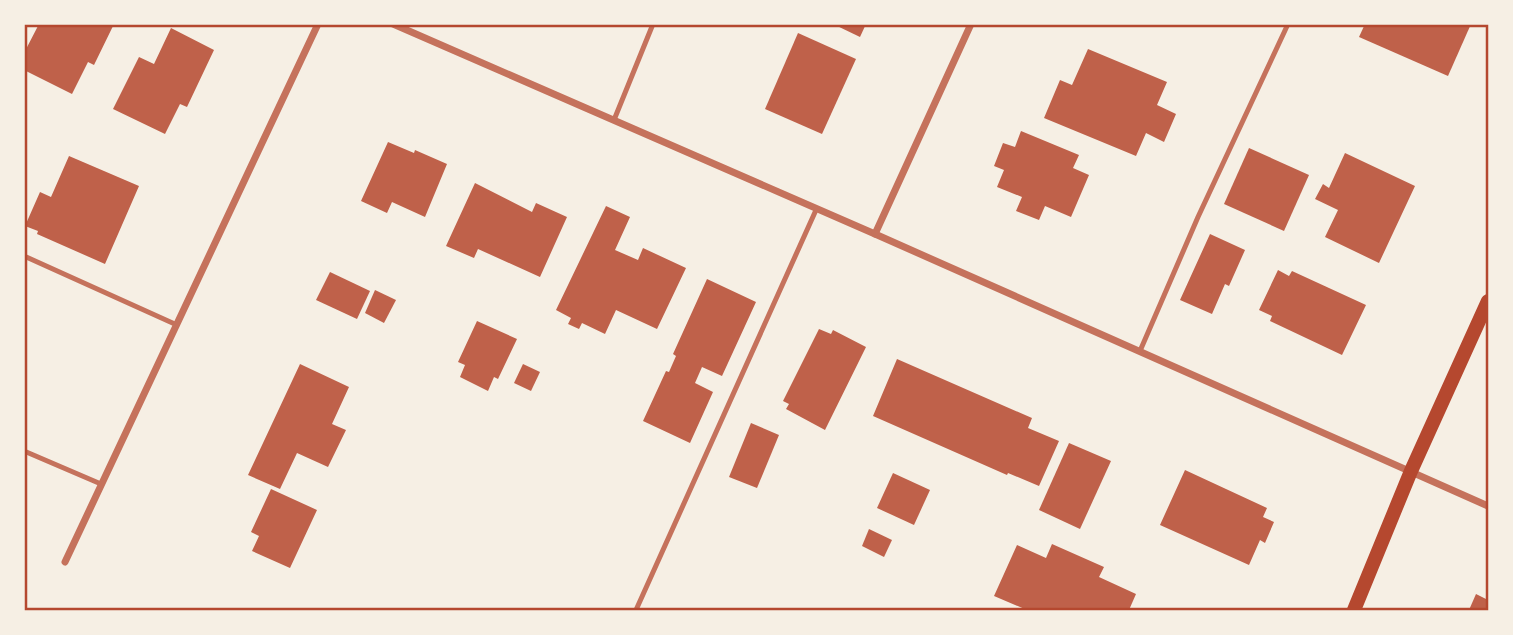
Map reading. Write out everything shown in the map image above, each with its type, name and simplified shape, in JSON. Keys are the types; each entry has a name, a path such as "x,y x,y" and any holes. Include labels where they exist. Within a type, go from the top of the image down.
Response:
{"main road":[{"path":"1354,611 1411,471 1489,301"}],"street":[{"path":"65,562 318,24"},
{"path":"393,24 1489,506"},
{"path":"875,234 971,24"}],"lane":[{"path":"614,120 653,24"},
{"path":"1140,351 1198,216 1288,24"},
{"path":"636,611 816,210"},
{"path":"24,256 177,325"},
{"path":"24,451 102,484"}],"building":[{"path":"39,24 114,24 94,65 88,62 72,94 24,70 24,53"},
{"path":"833,24 866,24 860,37"},
{"path":"1365,24 1471,24 1448,76 1359,37"},
{"path":"171,28 214,50 187,107 180,104 165,134 113,109 139,57 154,64"},
{"path":"798,33 856,59 822,134 765,109"},
{"path":"1088,49 1167,82 1157,105 1176,114 1164,142 1146,133 1136,156 1044,118 1060,80 1072,85"},
{"path":"1021,131 1079,155 1073,168 1089,175 1071,217 1045,206 1039,220 1016,211 1022,197 997,187 1004,170 994,166 1003,143 1015,147"},
{"path":"388,142 447,164 425,217 392,202 387,213 361,201"},
{"path":"1249,148 1309,175 1284,231 1224,204"},
{"path":"1345,153 1415,186 1379,263 1325,237 1338,210 1315,199 1323,184 1329,188"},
{"path":"69,156 139,186 105,264 25,226 40,192 51,197"},
{"path":"475,183 532,212 536,203 567,217 540,277 478,249 474,258 446,246"},
{"path":"606,206 630,217 615,250 638,260 643,248 686,268 657,329 616,310 605,334 582,323 579,329 568,324 571,318 556,310"},
{"path":"1210,234 1245,250 1229,286 1225,284 1212,314 1180,300"},
{"path":"1278,270 1289,276 1292,271 1366,305 1342,355 1270,321 1272,316 1259,310"},
{"path":"330,272 370,291 357,319 316,300"},
{"path":"707,279 756,302 722,376 702,367 695,383 713,392 690,443 643,421 666,371 669,372 676,356 673,354"},
{"path":"375,290 396,300 384,323 365,313"},
{"path":"477,321 517,339 498,379 494,377 488,391 460,377 465,365 458,362"},
{"path":"819,329 831,334 833,330 866,347 825,430 786,409 789,404 783,401"},
{"path":"897,359 1032,418 1028,428 1059,441 1039,486 1008,473 1007,475 873,416"},
{"path":"300,364 349,387 332,424 346,430 328,467 297,453 280,489 248,475"},
{"path":"523,364 540,372 531,391 514,383"},
{"path":"751,423 779,435 757,488 729,477"},
{"path":"1069,443 1111,461 1080,529 1039,510"},
{"path":"1185,470 1267,508 1263,517 1274,522 1265,543 1260,540 1249,565 1160,525"},
{"path":"893,473 930,490 914,525 877,508"},
{"path":"271,489 317,510 290,568 252,551 259,536 251,532"},
{"path":"869,529 892,540 884,557 862,546"},
{"path":"1052,544 1104,567 1099,577 1136,594 1129,610 1027,610 994,596 1017,545 1046,558"},
{"path":"1476,594 1488,600 1488,610 1469,610"}]}
